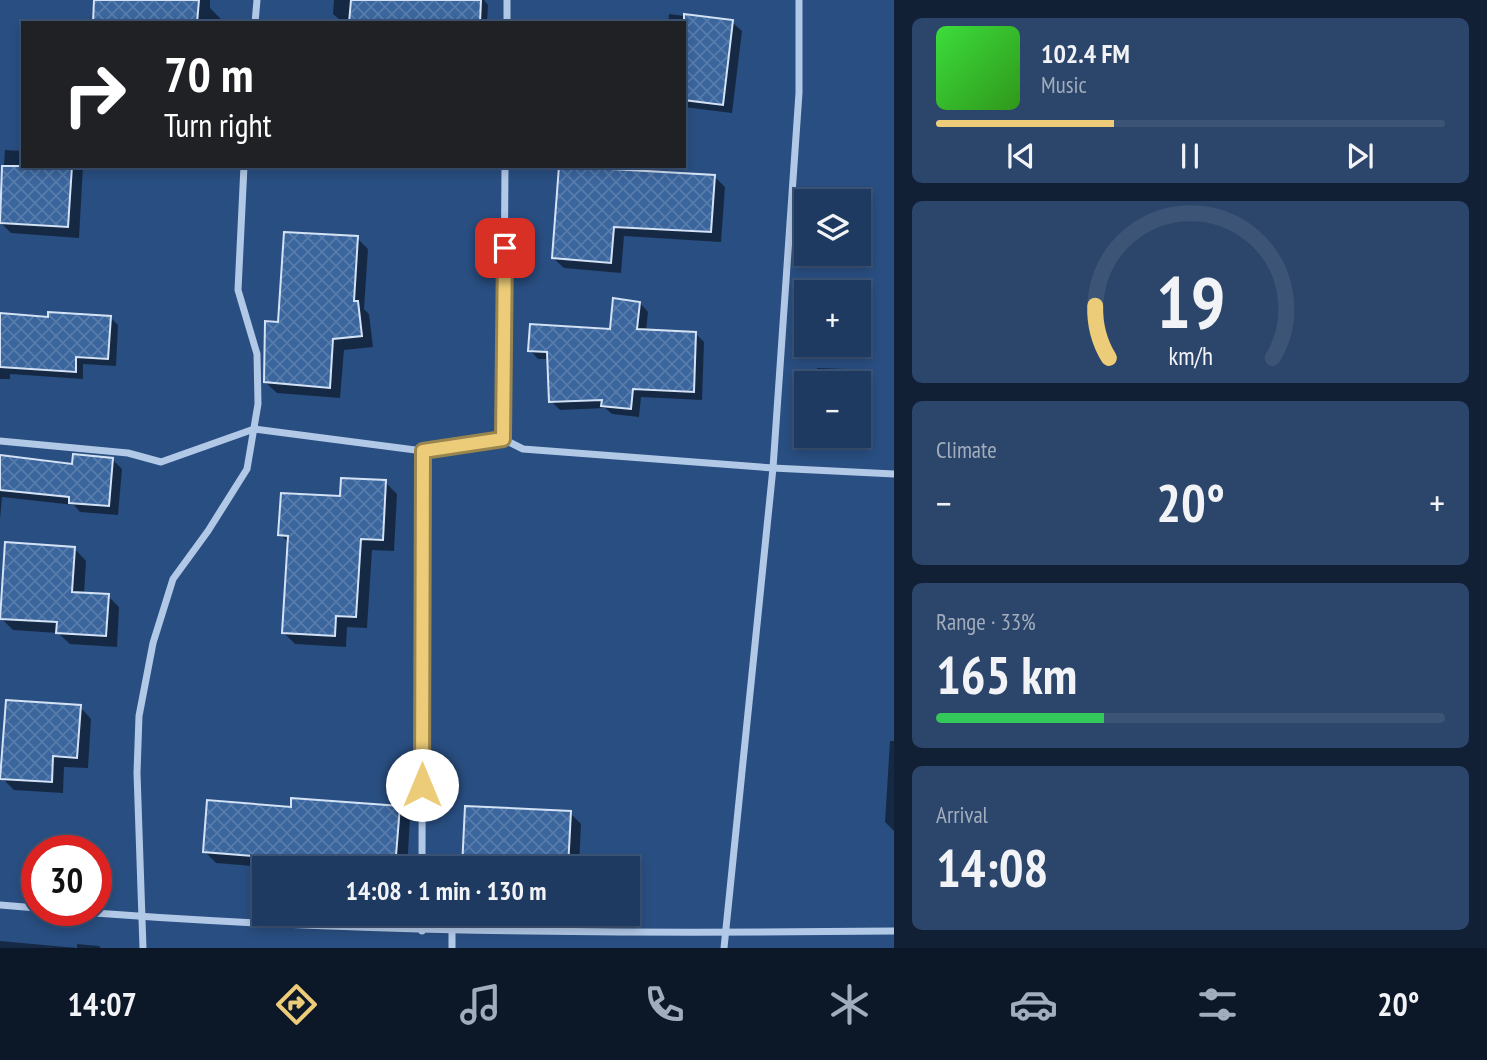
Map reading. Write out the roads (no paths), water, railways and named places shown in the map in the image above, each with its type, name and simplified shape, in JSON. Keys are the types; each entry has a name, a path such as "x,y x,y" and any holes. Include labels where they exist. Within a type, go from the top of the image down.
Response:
{"street":[{"path":"255,21 257,0"},
{"path":"506,21 507,0"},
{"path":"724,948 773,468 799,93 799,0"},
{"path":"143,948 137,773 139,716 153,643 173,579 208,531 247,469 258,404 257,354 238,289 244,168"},
{"path":"503,439 505,168"},
{"path":"0,442 128,453 161,462 254,429 423,451 503,439 523,449 773,468 894,474"},
{"path":"422,856 423,451"},
{"path":"0,905 21,907"},
{"path":"112,914 422,931 894,931"},
{"path":"422,926 422,931"},
{"path":"452,931 452,948"}]}
